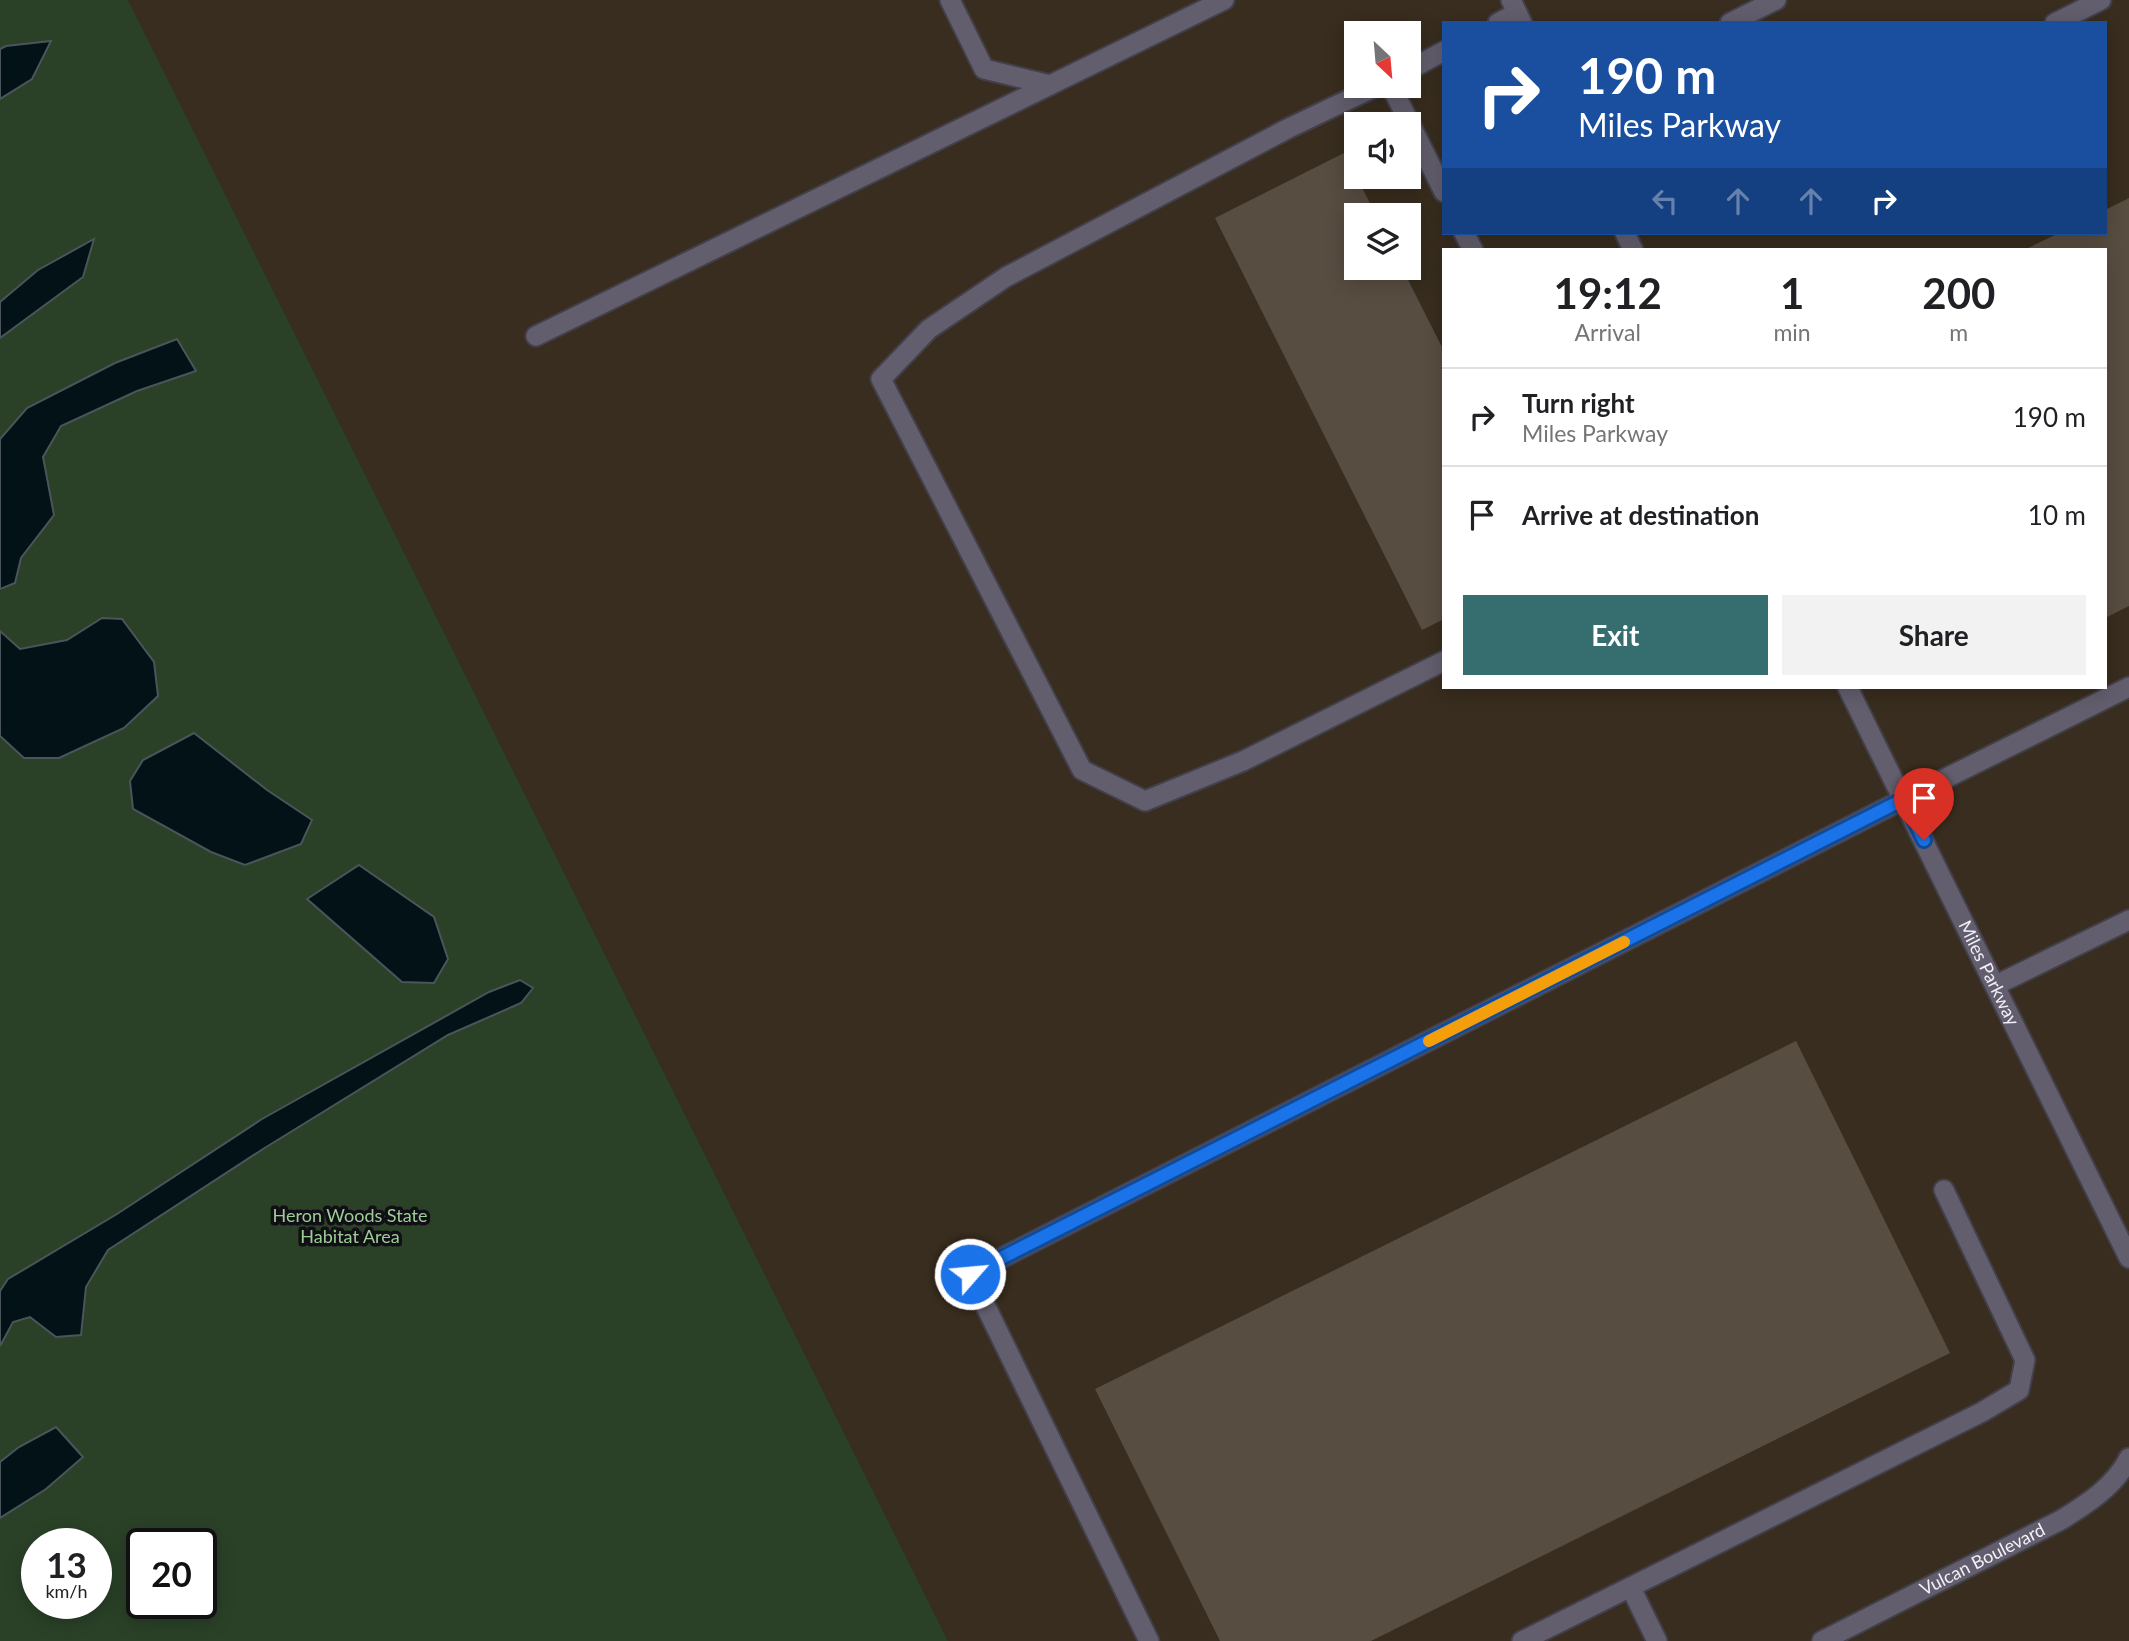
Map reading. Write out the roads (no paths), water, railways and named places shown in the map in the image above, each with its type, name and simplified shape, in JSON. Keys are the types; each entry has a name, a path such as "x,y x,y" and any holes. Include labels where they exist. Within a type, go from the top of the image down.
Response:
{"street":[{"path":"950,0 984,69 1049,85"},
{"path":"536,336 1224,0"},
{"path":"1734,21 1776,0"},
{"path":"2058,21 2101,0"},
{"path":"1501,21 1517,12"},
{"path":"1421,63 1442,52"},
{"path":"1352,98 1287,129 1006,277 929,329 881,379 1082,770 1145,801 1243,761 1442,662"},
{"path":"1397,98 1442,188"},
{"path":"1149,1641 970,1274 2129,687"},
{"name":"Miles Parkway","path":"1849,689 2129,1258"},
{"path":"1996,985 2129,920"},
{"path":"1522,1641 1982,1412 2019,1390 2025,1360 1944,1190"},
{"name":"Vulcan Boulevard","path":"1822,1641 2061,1520 2093,1500 2129,1458"},
{"path":"1631,1588 1657,1641"}],"park label":[{"name":"Heron Woods State Habitat Area","path":"350,1226"}]}
